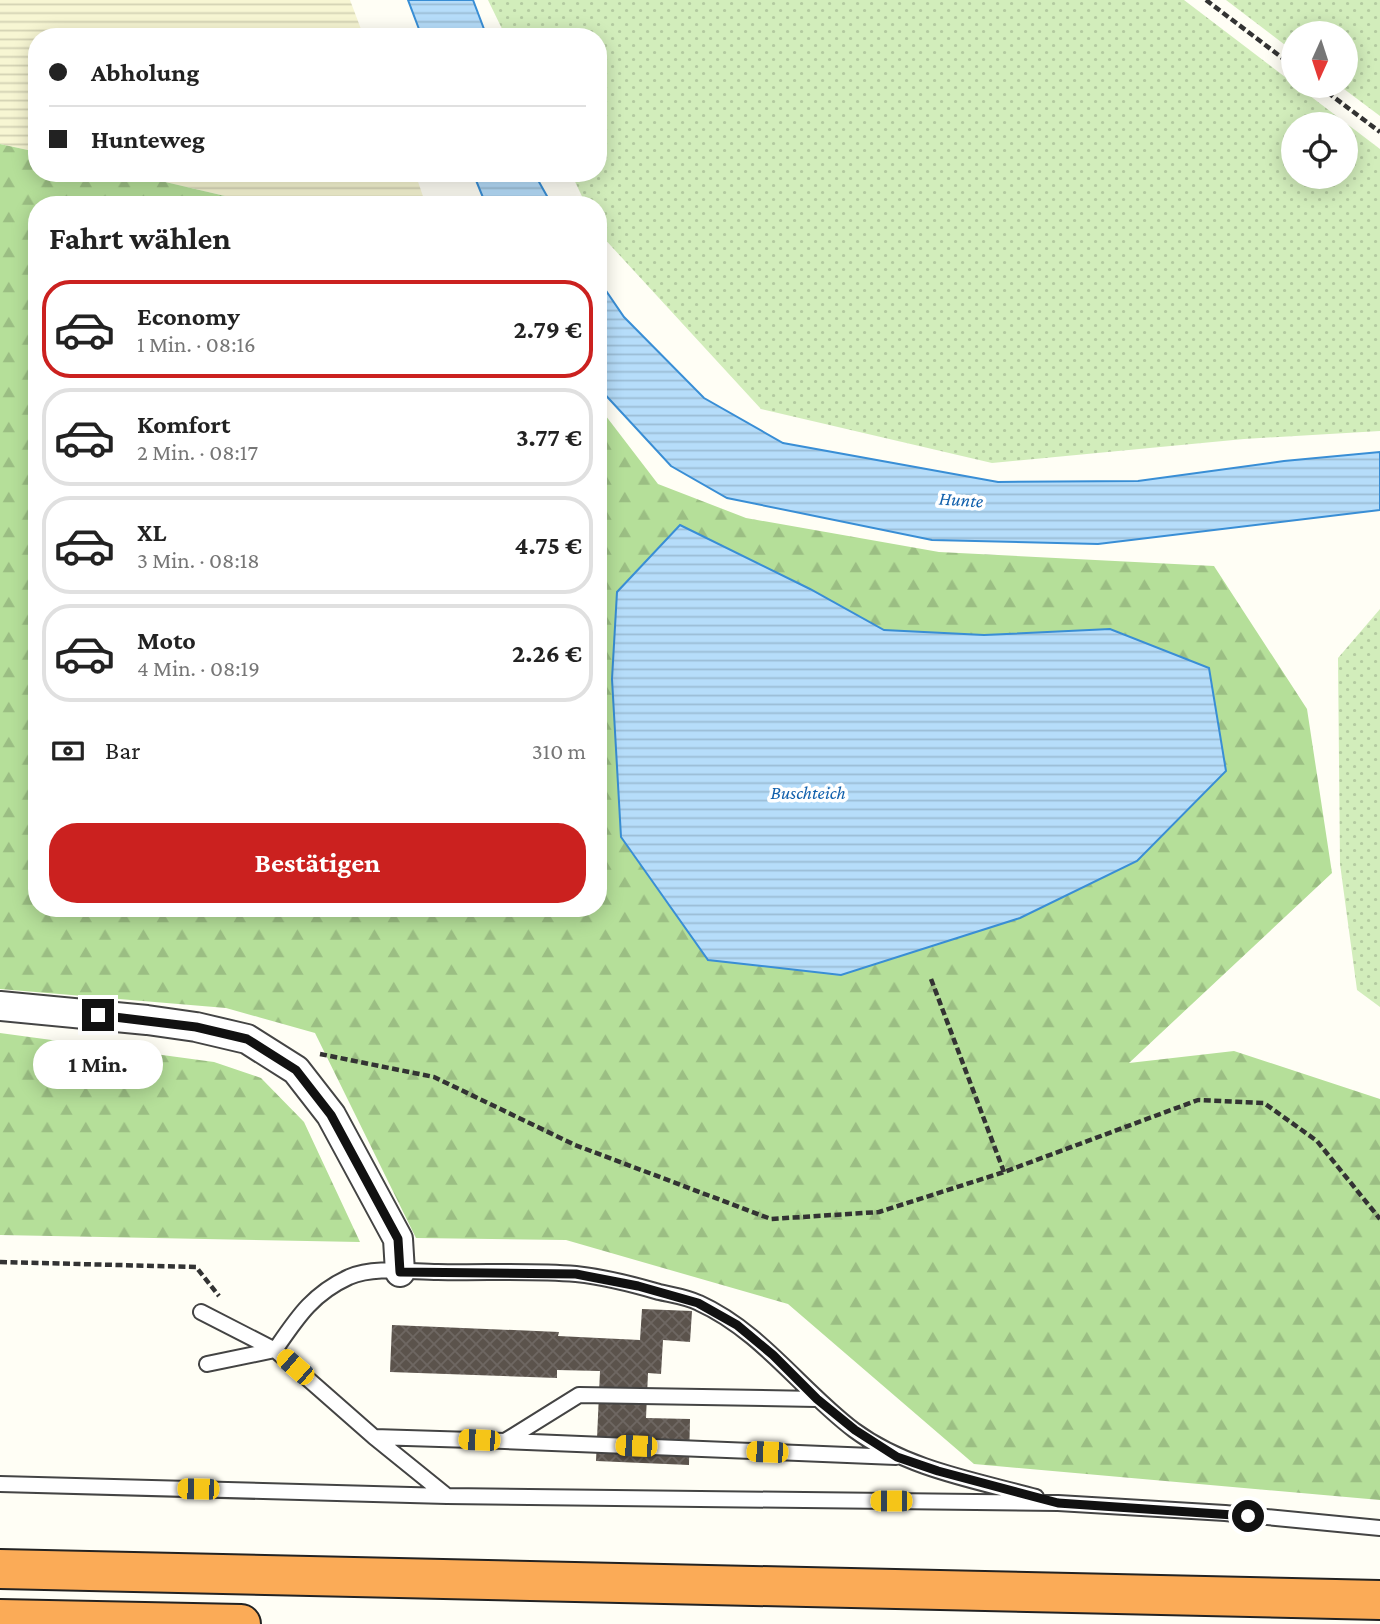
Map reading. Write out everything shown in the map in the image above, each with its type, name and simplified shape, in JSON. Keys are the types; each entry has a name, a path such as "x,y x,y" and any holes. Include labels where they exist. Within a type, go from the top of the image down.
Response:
{"highway":[{"path":"0,1569 1380,1600"},
{"path":"0,1619 241,1624"}],"street":[{"path":"0,1006 196,1027 247,1039 296,1070 331,1115 398,1239 400,1272"}],"lane":[{"path":"206,1364 275,1350 303,1308 326,1290 352,1276 400,1272 576,1274 638,1286 698,1303 746,1333 773,1355 817,1399 855,1430 897,1457 938,1471 1058,1503"},
{"path":"201,1312 275,1350 374,1437 447,1496"},
{"path":"505,1441 579,1395 817,1399"},
{"path":"374,1437 897,1457"},
{"path":"0,1484 447,1496 1058,1503 1224,1513 1380,1528"}],"path":[{"path":"1206,0 1281,57"},
{"path":"1335,98 1380,132"},
{"path":"931,979 1004,1172"},
{"path":"314,1053 434,1077 575,1145 771,1219 879,1212 1004,1172 1198,1100 1265,1103 1317,1142 1380,1219"},
{"path":"0,1262 196,1267 223,1301"}],"green space":[{"path":"0,0 350,0 361,28 28,28 28,150 0,144"},
{"path":"488,0 1184,0 1281,74 1281,98 1313,98 1331,112 1281,112 1281,189 1358,189 1358,132 1380,149 1380,431 1244,439 992,463 761,409 607,242 607,196 582,196 575,182 607,182 607,28 502,28"},
{"path":"1226,0 1380,0 1380,116 1356,98 1358,21 1281,21 1281,42"},
{"path":"0,144 28,150 28,182 165,182 225,196 28,196 28,917 607,917 607,417 658,484 746,518 939,552 1214,566 1307,709 1332,873 1129,1063 1234,1051 1380,1099 1380,1500 974,1464 788,1304 566,1240 416,1238 315,1033 226,1008 0,989"},
{"path":"165,182 418,182 423,196 225,196"},
{"path":"1380,609 1380,1007 1357,990 1340,864 1338,658"},
{"path":"0,1033 214,1062 261,1078 304,1122 360,1242 0,1235"}],"water":[{"path":"408,0 473,0 484,28 419,28"},
{"path":"477,182 539,182 547,196 482,196"},
{"name":"Hunte","path":"607,292 624,317 704,398 783,443 998,482 1138,481 1284,461 1380,452 1380,510 1098,544 932,540 727,498 671,466 607,397"},
{"name":"Buschteich","path":"680,525 810,589 884,630 984,635 1110,629 1209,668 1226,771 1137,861 1020,918 841,975 708,960 621,837 612,679 617,592"}],"building":[{"path":"642,1309 692,1311 690,1342 663,1340 661,1374 648,1373 646,1418 690,1419 689,1465 596,1461 600,1371 557,1370 557,1378 390,1372 392,1325 559,1332 558,1336 640,1340"}],"route":[{"path":"98,1015 196,1027 247,1039 296,1070 331,1115 398,1239 400,1272 576,1274 638,1286 698,1303 737,1325 773,1355 817,1399 855,1430 897,1457 938,1471 1058,1503 1248,1516"}]}
